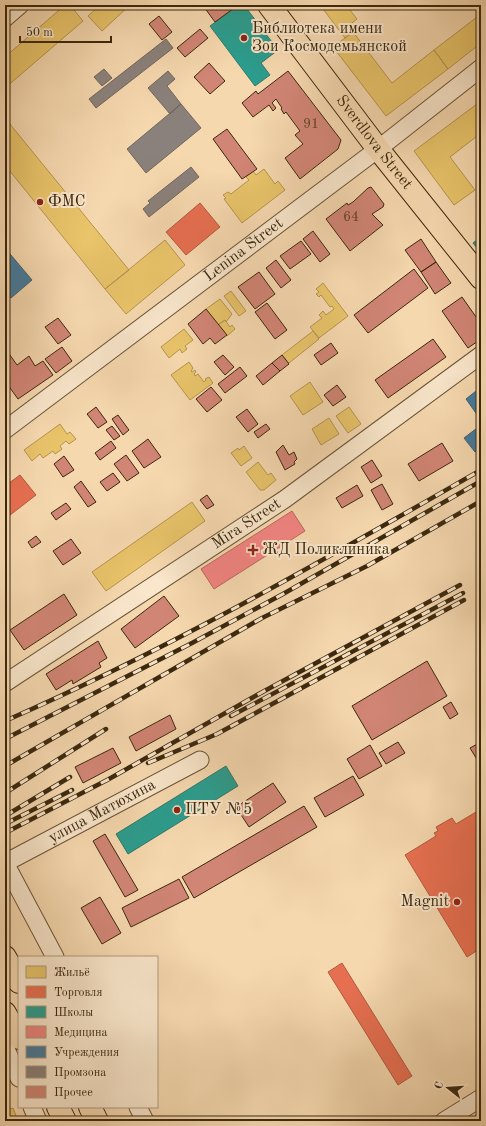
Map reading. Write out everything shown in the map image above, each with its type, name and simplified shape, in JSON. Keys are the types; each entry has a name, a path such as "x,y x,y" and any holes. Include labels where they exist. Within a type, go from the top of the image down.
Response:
{"main road":[{"name":"Sverdlova Street","path":"269,5 378,149 481,278"},
{"path":"5,957 18,980"},
{"path":"5,1013 11,1047"},
{"path":"59,1108 66,1121"},
{"path":"91,1108 98,1121"}],"street":[{"path":"5,18 20,5"},
{"name":"Lenina Street","path":"5,430 378,149 481,68"},
{"name":"Mira Street","path":"5,683 285,499 481,355"},
{"name":"улица Матюхина","path":"5,863 200,760"},
{"path":"5,863 54,956"},
{"path":"11,1047 18,1074"},
{"path":"444,1121 481,1098"},
{"path":"32,1108 38,1121"},
{"path":"138,1108 145,1121"}],"building: Жильё":[{"path":"65,5 70,5 83,21 5,88 5,57"},
{"path":"100,5 130,5 102,31 88,16"},
{"path":"320,5 346,5 357,19 348,26 353,32 345,38"},
{"path":"481,14 481,43 448,69 434,50"},
{"path":"353,32 392,83 434,50 448,69 386,116 333,47"},
{"path":"481,101 481,133 450,157 475,190 454,205 414,151"},
{"path":"5,118 129,270 105,289 5,165"},
{"path":"264,169 275,184 278,181 285,190 242,223 224,199 226,198 223,195 228,192 231,194 249,180 246,177 253,171 256,175"},
{"path":"165,240 185,265 126,314 105,289"},
{"path":"323,283 348,316 319,338 310,327 322,318 319,315 323,311 326,315 334,309 332,306 330,307 321,295 319,297 316,294 319,292 316,289"},
{"path":"231,291 246,311 239,316 224,296"},
{"path":"220,299 232,314 226,322 225,320 218,325 206,309"},
{"path":"225,320 230,327 232,325 235,329 227,336 218,325"},
{"path":"184,329 193,340 185,346 187,349 182,353 180,349 169,358 161,347"},
{"path":"313,331 319,339 289,363 282,355"},
{"path":"189,362 193,368 191,371 192,372 195,370 196,372 194,374 195,376 198,374 204,382 206,380 205,379 209,377 213,383 190,400 171,375"},
{"path":"310,382 323,402 303,415 290,396"},
{"path":"349,407 361,424 348,433 336,416"},
{"path":"329,418 339,434 321,445 312,429"},
{"path":"60,424 67,434 70,432 76,439 69,444 66,441 60,446 62,449 55,454 53,451 43,458 40,454 32,461 24,450"},
{"path":"244,446 252,458 241,466 231,453"},
{"path":"258,462 268,475 271,473 276,480 264,490 260,490 246,472"},
{"path":"192,502 205,521 106,591 92,572"},
{"path":"13,1108 18,1121 5,1121 5,1111"}],"building: Торговля":[{"path":"200,203 220,227 186,255 166,232"},
{"path":"20,475 36,495 5,519 5,486"},
{"name":"Magnit","path":"481,809 481,948 467,957 405,855 436,836 434,833 438,831 436,827 452,818 456,824"},
{"path":"342,963 412,1076 398,1085 328,972"}],"building: Школы":[{"name":"Библиотека имени Зои Космодемьянской","path":"239,5 244,5 278,50 261,63 270,75 255,86 210,26"},
{"path":"481,237 481,253 473,243"},
{"path":"226,766 238,786 128,854 116,834"}],"building: Медицина":[{"name":"ЖД Поликлиника","path":"292,511 305,531 214,589 201,569"}],"building: Учреждения":[{"path":"5,248 32,280 11,298 5,291"},
{"path":"481,387 481,414 478,416 466,399"},
{"path":"481,425 481,448 475,452 464,438"}],"building: Промзона":[{"path":"166,39 173,48 96,108 89,99"},
{"path":"104,69 112,78 102,86 94,77"},
{"path":"168,71 175,79 167,86 181,104 170,114 148,88"},
{"path":"181,104 201,128 146,173 127,149"},
{"path":"191,167 199,177 149,217 143,209 150,203 148,201"}],"building: Прочее":[{"path":"207,5 238,5 215,22 204,7"},
{"path":"159,16 172,32 162,40 149,24"},
{"path":"200,29 208,38 185,57 177,48"},
{"path":"209,63 225,81 210,94 194,77"},
{"path":"288,71 341,140 338,149 300,179 285,158 303,144 295,135 300,131 286,112 284,114 276,99 272,103 276,108 273,111 269,105 253,117 242,103 256,91 258,94"},
{"path":"227,129 257,169 242,179 213,139"},
{"path":"371,187 384,204 383,207 372,214 383,225 350,251 326,219 347,203 348,205 353,202"},
{"path":"313,231 330,254 320,262 303,239"},
{"path":"421,239 436,262 421,272 405,250"},
{"path":"301,241 311,254 290,269 280,256"},
{"path":"276,260 291,280 281,288 266,268"},
{"path":"436,262 451,283 435,294 421,272"},
{"path":"414,269 428,288 368,333 354,315"},
{"path":"259,272 275,294 255,309 238,287"},
{"path":"462,297 481,324 481,339 468,348 442,311"},
{"path":"267,303 287,330 275,339 255,312"},
{"path":"206,309 227,335 215,344 210,338 203,344 188,324"},
{"path":"58,318 71,335 58,344 45,327"},
{"path":"433,339 446,357 388,398 375,380"},
{"path":"331,343 338,353 321,365 314,355"},
{"path":"62,347 72,361 56,373 45,359"},
{"path":"5,348 17,365 29,356 35,366 43,361 53,375 18,399 5,381"},
{"path":"223,355 234,367 225,375 214,362"},
{"path":"282,355 289,364 280,371 272,363"},
{"path":"272,363 280,371 263,385 256,376"},
{"path":"240,367 247,376 225,393 218,384"},
{"path":"337,385 346,397 333,406 324,395"},
{"path":"211,387 222,400 207,412 196,399"},
{"path":"96,407 107,422 98,428 87,414"},
{"path":"247,409 258,424 248,432 236,417"},
{"path":"118,415 129,430 123,435 112,419"},
{"path":"266,424 270,429 258,438 254,432"},
{"path":"112,426 120,436 114,440 106,430"},
{"path":"148,439 161,457 144,468 132,451"},
{"path":"111,441 116,448 100,460 95,453"},
{"path":"442,443 453,461 419,481 408,464"},
{"path":"283,445 289,455 294,452 297,459 294,462 295,464 285,470 276,452"},
{"path":"126,455 139,473 127,481 114,464"},
{"path":"64,456 74,470 63,477 54,464"},
{"path":"372,460 382,476 371,483 361,467"},
{"path":"113,473 120,482 107,491 100,482"},
{"path":"81,481 96,502 88,507 74,487"},
{"path":"382,484 393,504 382,510 371,490"},
{"path":"357,485 363,496 342,508 336,498"},
{"path":"207,495 214,505 207,509 200,500"},
{"path":"66,503 71,509 56,520 51,513"},
{"path":"36,536 41,542 32,548 28,542"},
{"path":"71,539 81,553 63,565 53,551"},
{"path":"64,594 77,615 24,650 10,630"},
{"path":"164,596 179,616 135,648 121,629"},
{"path":"98,641 107,658 99,663 101,667 73,684 72,680 56,690 46,674"},
{"path":"427,661 447,696 372,740 352,706"},
{"path":"451,702 458,714 450,719 443,707"},
{"path":"170,715 176,729 136,751 129,737"},
{"path":"398,742 405,753 386,764 379,753"},
{"path":"481,742 481,766 470,748"},
{"path":"370,745 382,766 359,779 347,759"},
{"path":"113,748 121,763 83,783 75,767"},
{"path":"353,776 364,795 325,817 314,798"},
{"path":"273,783 286,802 249,827 236,807"},
{"path":"304,806 317,827 194,898 182,877"},
{"path":"105,834 138,890 125,897 93,841"},
{"path":"179,879 189,898 131,927 122,908"},
{"path":"100,897 121,933 102,944 81,908"}],"railway":[{"path":"5,721 127,664 246,602 481,470"},
{"path":"5,739 192,643 283,594 481,481"},
{"path":"5,766 262,618 367,566 481,501"},
{"path":"5,833 109,779 257,695 460,585"},
{"path":"231,716 463,593"},
{"path":"148,763 217,734 464,600"},
{"path":"5,793 106,729"},
{"path":"5,816 70,777"},
{"path":"5,824 72,790"}],"place":[{"name":"Библиотека имени Зои Космодемьянской","path":"244,38"},
{"name":"ФМС","path":"40,202"},
{"name":"ЖД Поликлиника","path":"253,550"},
{"name":"ПТУ №5","path":"177,810"},
{"name":"Magnit","path":"457,902"}]}
